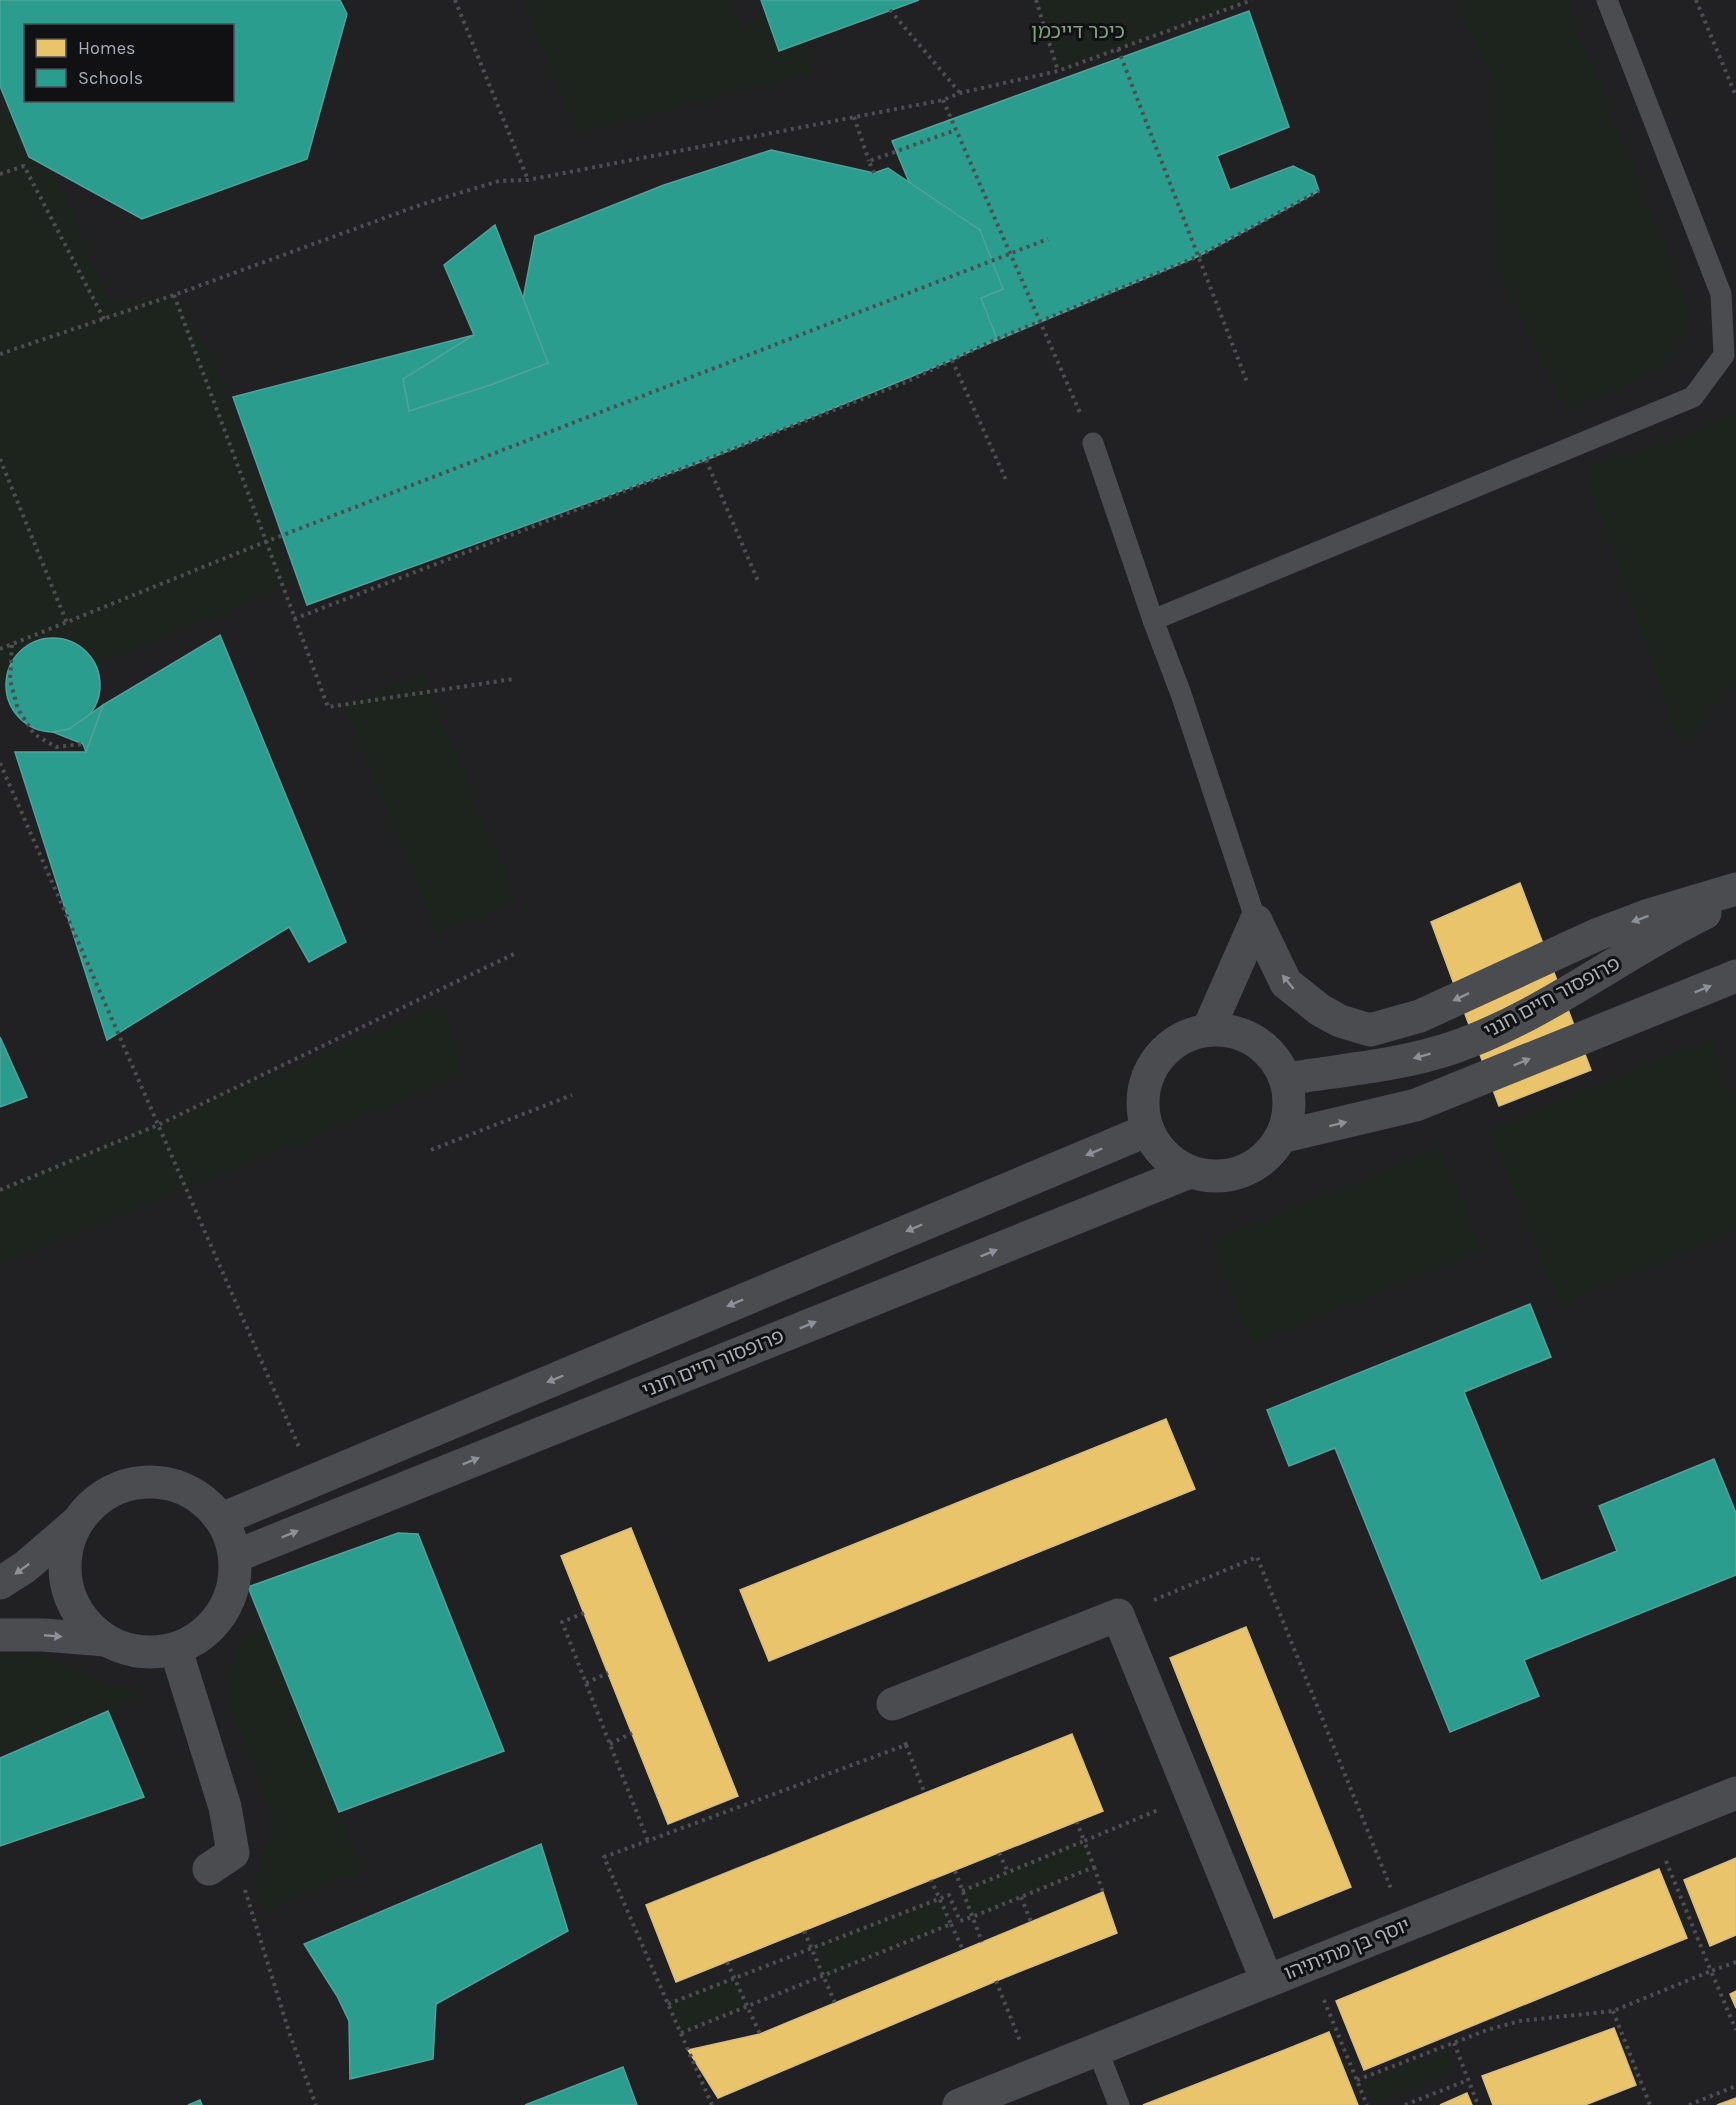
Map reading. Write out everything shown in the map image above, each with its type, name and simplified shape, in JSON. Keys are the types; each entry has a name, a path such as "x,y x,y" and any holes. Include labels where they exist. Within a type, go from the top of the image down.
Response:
{"street":[{"path":"1256,921 1286,983 1320,1010 1340,1021 1370,1030 1420,1017 1596,935 1648,915 1736,889"},
{"name":"פרופסור חיים חנני","path":"1286,1079 1418,1058 1453,1047 1518,1020 1690,920 1736,898"},
{"path":"1208,1030 1256,921"},
{"name":"פרופסור חיים חנני","path":"1281,1137 1416,1105 1736,976"},
{"path":"1232,1029 1256,1041 1274,1058 1286,1079 1290,1110 1281,1137 1269,1155 1252,1167 1232,1175 1211,1177 1190,1172 1169,1160 1153,1141 1144,1119 1143,1094 1150,1071 1164,1051 1184,1036 1208,1030 1232,1029"},
{"path":"222,1519 1148,1130"},
{"name":"פרופסור חיים חנני","path":"236,1556 1190,1172"},
{"path":"0,1583 25,1568 75,1524 94,1501 120,1486 145,1481 175,1484 202,1497 222,1519 236,1556 234,1585 222,1613 201,1635 176,1650 134,1651 105,1640 44,1635 0,1635"},
{"path":"75,1524 63,1566 68,1595 82,1621 105,1640"},
{"path":"893,1704 1118,1615 1267,1981"},
{"path":"176,1650 225,1807 221,1861"},
{"name":"יוסף בן מתיתיהו","path":"959,2105 1736,1793"}],"lane":[{"path":"1153,620 1693,397 1724,355 1721,294 1607,0"},
{"path":"1093,443 1153,620 1181,694 1256,921"},
{"path":"1097,2049 1119,2105"}],"path":[{"path":"455,0 528,180"},
{"path":"1036,0 1058,71"},
{"path":"0,354 174,296 420,205 499,181 528,180 943,100 960,93 1058,71 1251,0"},
{"path":"1696,0 1736,96"},
{"path":"890,10 960,93"},
{"path":"1118,49 1247,381"},
{"path":"943,100 1093,443"},
{"path":"854,117 874,173"},
{"path":"869,161 956,130"},
{"path":"0,174 24,166 104,319"},
{"path":"294,619 906,382 1040,321 1198,256 1319,191"},
{"path":"0,649 265,542 1048,239"},
{"path":"174,296 328,707 513,679"},
{"path":"952,360 1006,480"},
{"path":"0,459 68,623"},
{"path":"706,460 758,580"},
{"path":"12,645 10,680 18,709 34,734 56,747 83,744"},
{"path":"0,763 314,1480"},
{"path":"0,1190 158,1125 514,954"},
{"path":"431,1150 572,1095"},
{"path":"1118,1615 1257,1557 1406,1925"},
{"path":"584,1613 562,1622 648,1841"},
{"path":"586,1683 608,1674"},
{"path":"893,1704 925,1794"},
{"path":"610,1744 632,1733"},
{"path":"712,2105 604,1857 906,1745"},
{"path":"962,1891 1164,1808"},
{"path":"1077,1822 1103,1892"},
{"path":"1650,1827 1736,2030"},
{"path":"999,1853 1008,1872"},
{"path":"221,1861 316,2105"},
{"path":"668,2004 949,1895 960,1921 1094,1867"},
{"path":"955,1871 982,1942"},
{"path":"931,1880 963,1950"},
{"path":"1021,1897 1031,1922"},
{"path":"681,2033 951,1924"},
{"path":"804,1931 835,2003"},
{"path":"727,1962 760,2034"},
{"path":"1357,2080 1487,2030 1520,2021 1613,2011 1736,1962"},
{"path":"1309,1964 1367,2105"},
{"path":"996,1981 1024,2051"},
{"path":"1613,2011 1650,2105"},
{"path":"1454,2043 1478,2105"},
{"path":"1405,2105 1468,2080"},
{"path":"1689,2105 1736,2086"}],"shaded area":[{"path":"0,0 1736,0 1736,2105 0,2105"}],"green space":[{"path":"522,0 732,0 741,24 789,5 813,72 577,134"},
{"name":"כיכר דייכמן","path":"1036,0 1252,0 1058,71"},
{"path":"1455,0 1566,0 1686,298 1688,332 1661,369 1567,411 1498,270 1493,78"},
{"path":"23,104 111,302 174,295 217,363 294,584 6,703 0,688 0,112"},
{"path":"1736,409 1736,686 1681,748 1584,469 1700,432"},
{"path":"423,673 517,902 437,934 344,706"},
{"path":"444,1003 463,1076 0,1265 0,1188"},
{"path":"1710,1039 1736,1102 1736,1231 1560,1304 1488,1130"},
{"path":"1440,1148 1482,1250 1253,1345 1210,1242"},
{"path":"265,1626 362,1872 262,1912 253,1889 262,1855 271,1833 271,1815 234,1717 229,1678 241,1639"},
{"path":"0,1653 45,1656 116,1686 148,1695 0,1754"},
{"path":"1084,1841 1094,1867 972,1917 962,1891"},
{"path":"939,1899 951,1924 823,1976 812,1948"},
{"path":"734,1979 747,2006 681,2033 668,2004"},
{"path":"1449,2050 1456,2070 1374,2104 1365,2082"}],"building: Homes":[{"path":"1520,883 1591,1070 1499,1106 1431,922"},
{"path":"1166,1419 1195,1489 769,1661 740,1590"},
{"path":"631,1528 738,1796 668,1824 561,1556"},
{"path":"1246,1627 1351,1887 1274,1918 1170,1658"},
{"path":"1072,1734 1103,1811 676,1982 646,1905"},
{"path":"1736,1858 1736,1935 1710,1946 1684,1880"},
{"path":"1659,1869 1687,1938 1364,2070 1336,2001"},
{"path":"1103,1892 1117,1933 996,1981 718,2098 688,2050 760,2034"},
{"path":"1736,1991 1736,2008 1730,1994"},
{"path":"1614,2028 1636,2085 1585,2105 1493,2105 1482,2076"},
{"path":"1329,2032 1358,2105 1143,2105 1287,2049"},
{"path":"1467,2093 1472,2105 1440,2105"},
{"path":"1736,2098 1736,2105 1717,2105"}],"building: Schools":[{"path":"0,0 340,0 347,14 307,159 142,219 29,157 0,86"},
{"path":"761,0 919,0 779,51"},
{"path":"1249,11 1289,127 1217,156 1230,190 1293,166 1314,176 1319,191 1199,256 978,348 892,141"},
{"path":"771,150 874,173 888,168 980,230 1003,289 981,298 997,339 952,360 706,460 307,605 233,397 474,335 403,379 409,411 493,384 548,363 523,299 535,236 664,185"},
{"path":"495,225 548,363 493,384 409,411 403,379 474,335 444,265"},
{"path":"220,635 346,942 309,962 289,927 107,1040 15,752 86,752 103,705"},
{"path":"53,638 71,642 86,652 96,667 100,685 96,703 86,718 71,728 53,732 35,728 20,718 10,703 6,685 10,667 20,652 35,642"},
{"path":"103,705 86,752 83,744 53,732 69,729"},
{"path":"0,1037 27,1097 0,1107"},
{"path":"1530,1304 1551,1357 1464,1392 1541,1581 1617,1551 1599,1506 1714,1459 1736,1513 1736,1575 1524,1660 1539,1696 1450,1732 1335,1448 1289,1466 1267,1410"},
{"path":"398,1533 418,1534 504,1751 339,1812 248,1587"},
{"path":"108,1711 144,1797 0,1846 0,1758"},
{"path":"541,1844 568,1931 436,2004 433,2059 350,2079 349,2021 337,1996 304,1944"},
{"path":"623,2067 637,2105 525,2105"},
{"path":"200,2100 202,2105 188,2105"}]}
